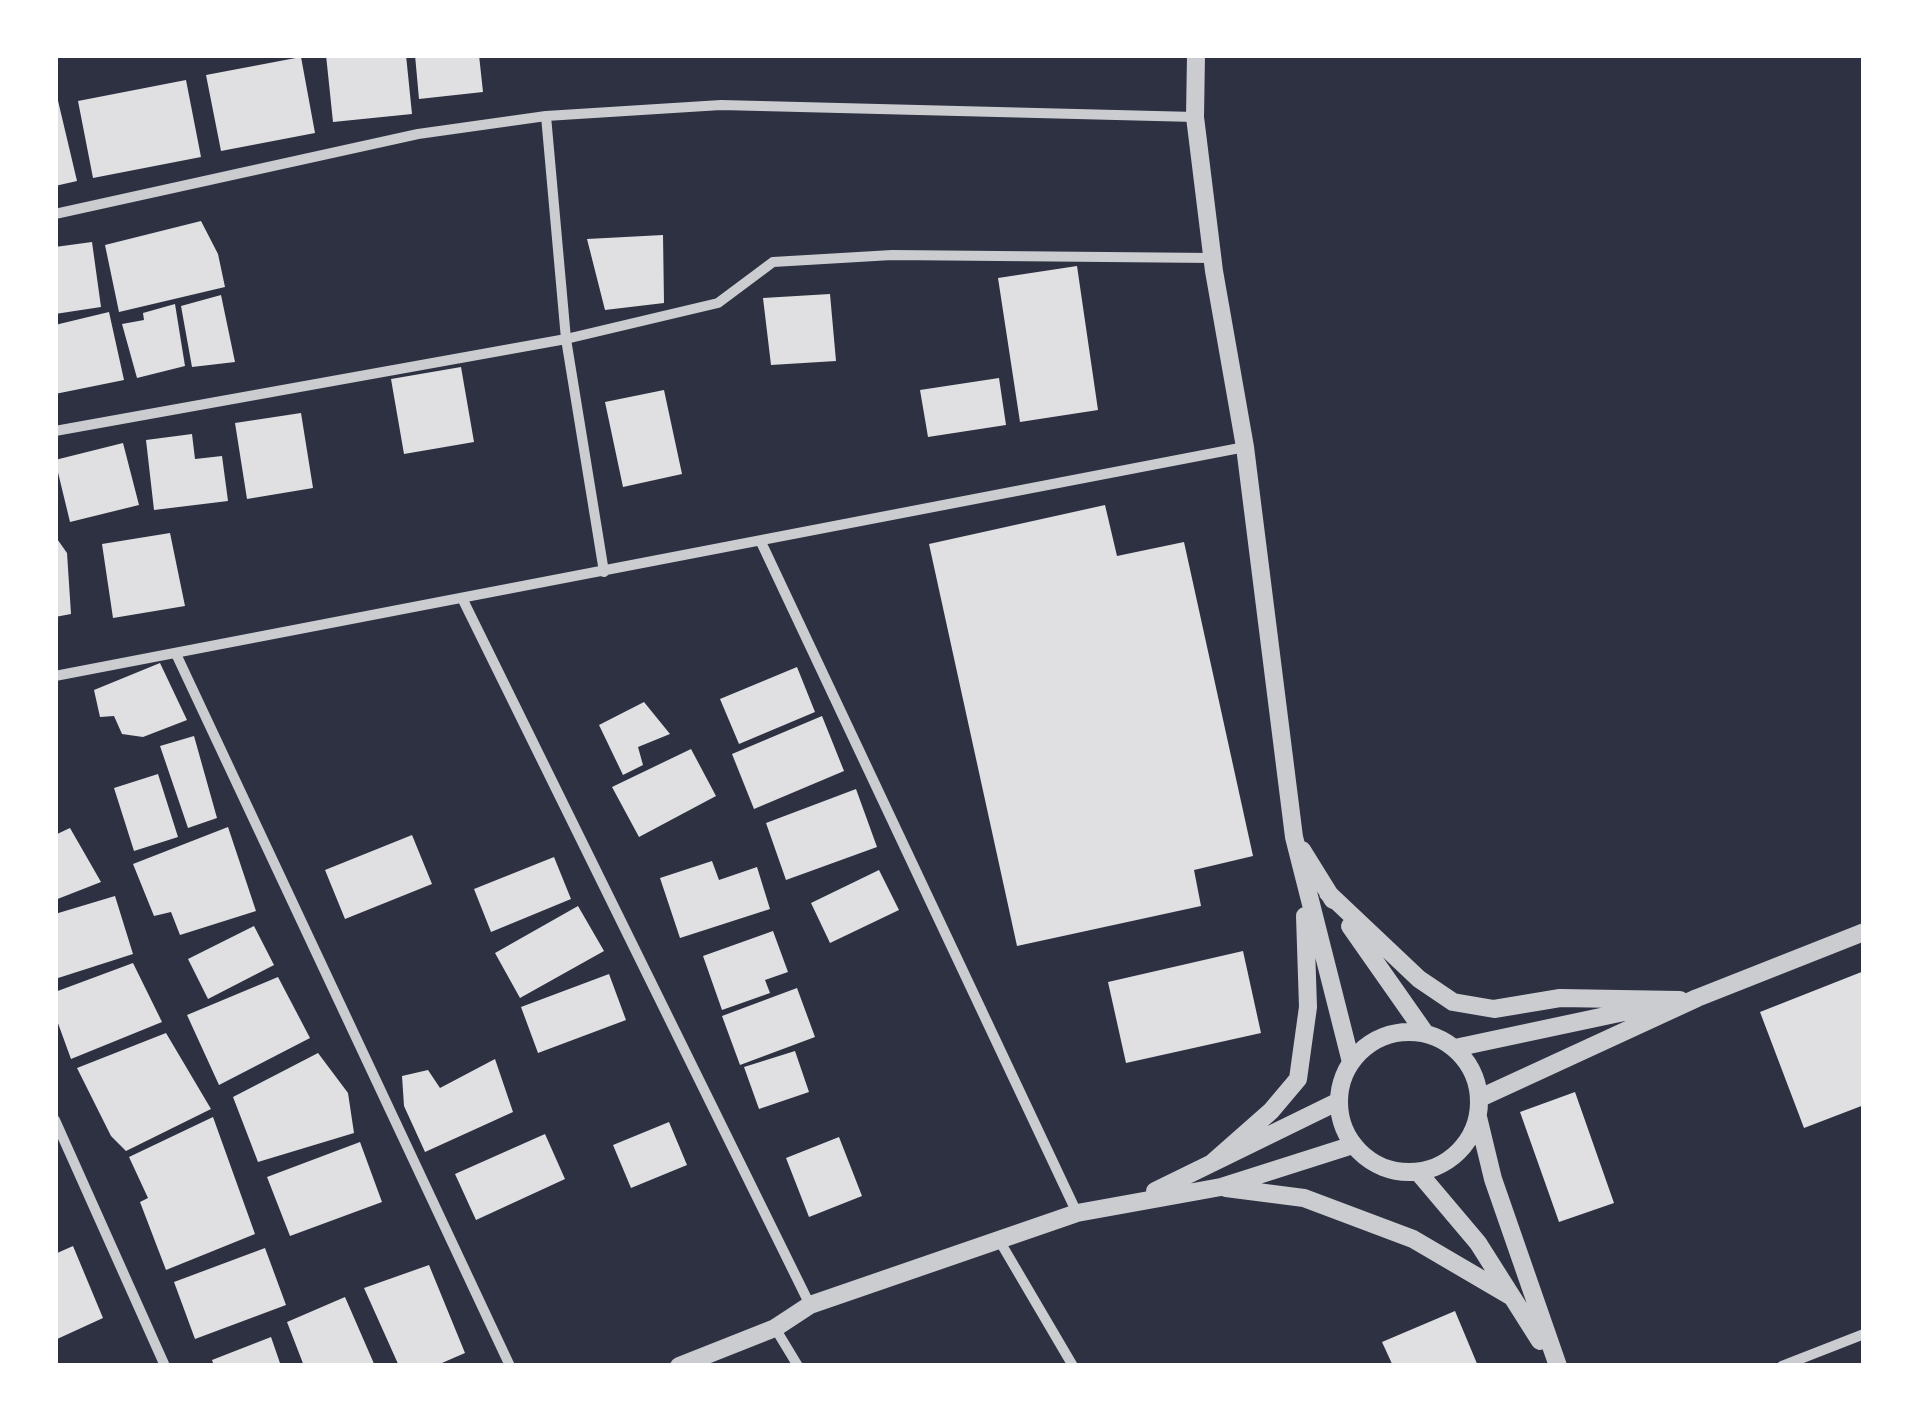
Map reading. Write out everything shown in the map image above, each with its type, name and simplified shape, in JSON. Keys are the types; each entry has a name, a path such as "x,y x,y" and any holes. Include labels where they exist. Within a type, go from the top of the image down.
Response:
{"street":[{"path":"1196,55 1195,116 1213,258 1245,447 1294,837 1351,1062 1339,1101 1345,1132 1353,1145 1372,1162 1394,1171 1418,1172 1457,1154 1479,1108 1688,999 1864,932"},
{"path":"55,214 418,134 546,116 721,105 1195,116"},
{"path":"546,116 566,339 604,572"},
{"path":"55,431 566,339 718,303 772,262 892,255 1213,258"},
{"path":"55,676 176,656 1245,447"},
{"path":"761,542 1077,1213"},
{"path":"463,600 810,1304"},
{"path":"176,656 510,1366"},
{"path":"1294,837 1424,1033 1455,1048 1476,1080 1493,1180 1556,1366"},
{"path":"1212,1163 1271,1111 1298,1079 1308,1006 1304,886"},
{"path":"1328,893 1419,980 1453,1002 1494,1009 1560,998 1688,999"},
{"path":"1455,1048 1688,999"},
{"path":"1351,1062 1384,1036 1424,1033"},
{"path":"1127,1203 1339,1101"},
{"path":"55,1120 165,1366"},
{"path":"679,1366 775,1328 810,1304 1077,1213 1220,1187 1353,1145"},
{"path":"1418,1172 1478,1243 1556,1366"},
{"path":"1220,1187 1304,1198 1413,1239 1512,1297"},
{"path":"1000,1240 1073,1366"},
{"path":"775,1328 798,1366"},
{"path":"1782,1366 1864,1334"}],"building":[{"path":"326,55 406,55 412,114 333,122"},
{"path":"415,55 479,55 483,92 419,99"},
{"path":"301,57 315,133 221,151 206,75"},
{"path":"186,80 201,157 93,178 78,101"},
{"path":"55,88 77,181 55,186"},
{"path":"201,221 218,254 225,287 119,312 105,245"},
{"path":"663,235 664,303 605,310 587,239"},
{"path":"92,242 101,307 55,314 55,247"},
{"path":"1077,266 1098,410 1020,422 998,278"},
{"path":"830,294 836,361 771,365 763,298"},
{"path":"221,295 235,362 192,367 181,306"},
{"path":"175,304 185,366 137,378 122,324 144,320 143,313"},
{"path":"109,312 124,380 55,394 55,325"},
{"path":"461,367 474,442 404,454 391,379"},
{"path":"999,378 1006,425 928,437 920,390"},
{"path":"664,390 682,474 623,487 605,402"},
{"path":"301,413 313,488 247,499 235,423"},
{"path":"192,434 195,459 222,456 228,501 154,510 146,440"},
{"path":"123,443 139,505 70,522 55,460"},
{"path":"1105,505 1117,556 1184,542 1253,856 1194,870 1201,906 1017,946 929,544"},
{"path":"170,533 185,606 113,618 102,544"},
{"path":"55,536 67,553 71,614 55,617"},
{"path":"160,663 187,720 143,737 122,734 114,716 100,717 94,690"},
{"path":"797,667 815,712 739,744 720,699"},
{"path":"644,702 670,734 638,747 643,765 623,775 599,725"},
{"path":"822,716 844,771 754,809 732,754"},
{"path":"194,736 217,818 188,828 160,746"},
{"path":"691,749 716,796 639,837 612,787"},
{"path":"158,774 178,837 134,851 114,788"},
{"path":"856,789 877,847 786,880 766,823"},
{"path":"228,827 256,911 180,935 171,912 154,916 133,864"},
{"path":"70,828 101,882 55,900 55,835"},
{"path":"412,835 432,884 345,919 325,870"},
{"path":"554,857 571,899 491,932 474,889"},
{"path":"712,861 719,880 757,867 770,909 680,938 660,878"},
{"path":"879,870 899,910 830,943 811,903"},
{"path":"115,896 133,954 55,979 55,914"},
{"path":"578,906 604,951 520,998 495,953"},
{"path":"254,926 274,965 208,999 188,959"},
{"path":"773,931 788,972 765,980 770,993 722,1010 703,956"},
{"path":"1243,951 1261,1033 1126,1063 1108,982"},
{"path":"133,963 162,1022 71,1059 55,1015 55,992"},
{"path":"1864,971 1864,1105 1804,1128 1760,1012"},
{"path":"609,974 626,1020 538,1053 521,1007"},
{"path":"278,977 310,1038 219,1085 187,1015"},
{"path":"797,988 815,1037 740,1065 722,1016"},
{"path":"166,1033 211,1109 126,1151 111,1136 77,1068"},
{"path":"795,1051 809,1092 759,1109 744,1067"},
{"path":"318,1053 348,1093 354,1133 258,1162 233,1097"},
{"path":"495,1059 513,1112 425,1152 404,1106 402,1076 428,1070 440,1088"},
{"path":"1575,1092 1614,1203 1559,1222 1520,1112"},
{"path":"213,1117 255,1234 166,1270 140,1202 148,1198 129,1157"},
{"path":"669,1122 687,1165 631,1188 613,1145"},
{"path":"545,1134 565,1179 476,1220 455,1174"},
{"path":"839,1137 862,1196 809,1217 786,1158"},
{"path":"360,1142 382,1202 290,1236 267,1177"},
{"path":"73,1246 103,1318 55,1340 55,1254"},
{"path":"265,1248 286,1305 195,1339 174,1282"},
{"path":"429,1265 465,1353 435,1366 399,1366 364,1288"},
{"path":"345,1297 375,1366 304,1366 287,1322"},
{"path":"1455,1311 1478,1366 1393,1366 1382,1342"},
{"path":"271,1337 281,1366 214,1366 212,1360"}]}
